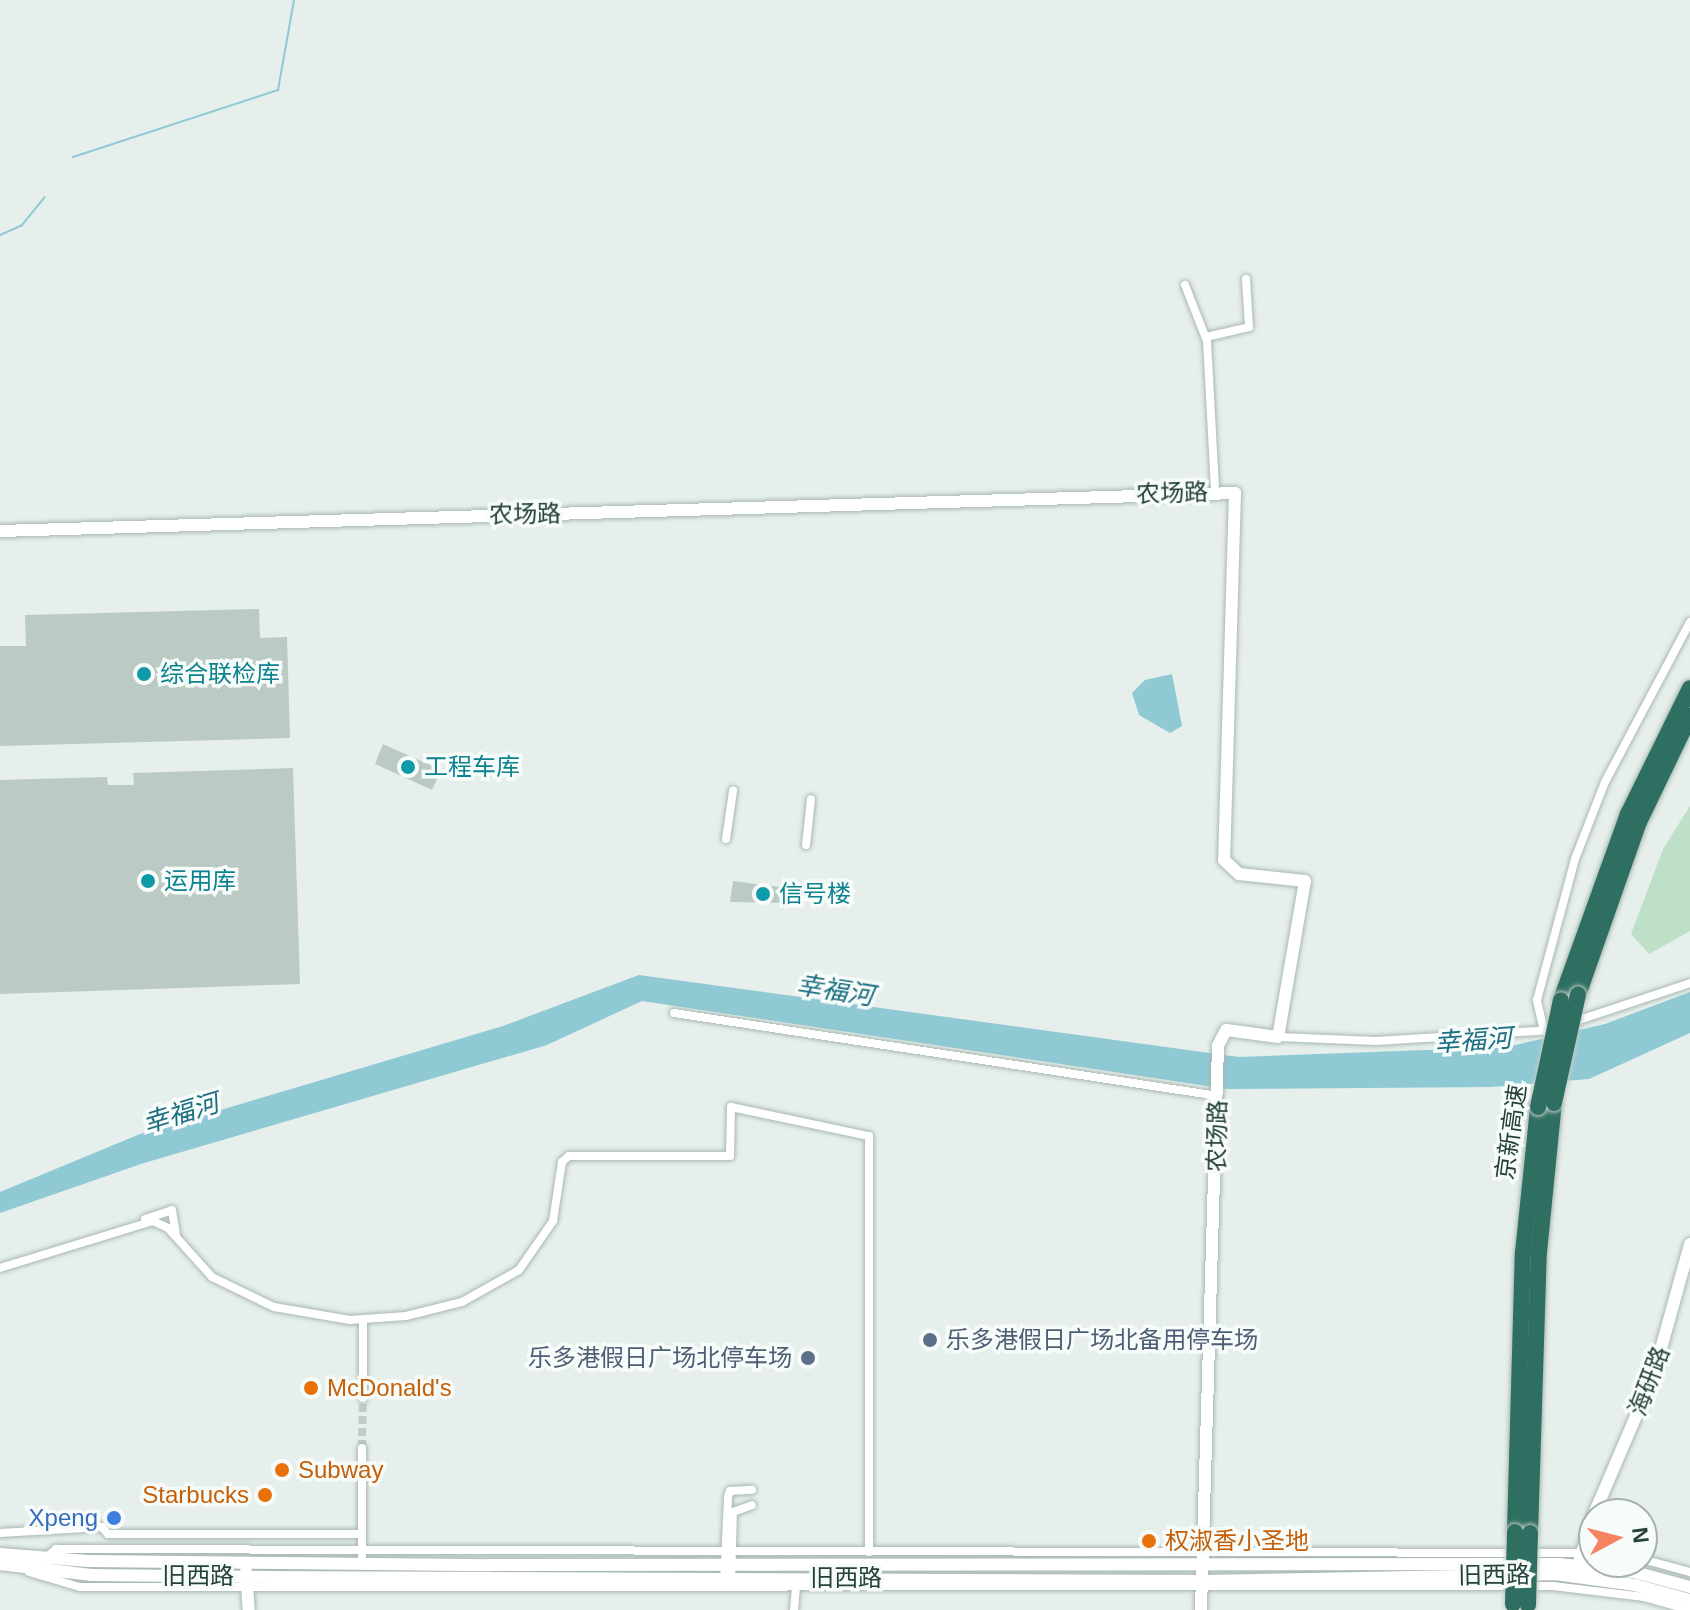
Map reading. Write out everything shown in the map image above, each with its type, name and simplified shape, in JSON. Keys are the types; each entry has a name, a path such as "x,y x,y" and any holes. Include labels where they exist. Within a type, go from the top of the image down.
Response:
{"highway":[{"name":"京新高速","path":"1521,1607 1546,1105 1570,998 1628,814 1690,688"},
{"name":"京新高速","path":"1570,998 1639,822 1690,716"},
{"path":"1639,822 1690,734"}],"main road":[{"name":"农场路","path":"0,531 1215,491 1235,493 1224,860 1239,874 1305,881 1278,1037 1226,1030 1218,1046 1207,1560 1201,1610"},
{"name":"海研路","path":"1601,1498 1654,1374 1690,1244"},
{"name":"旧西路","path":"0,1554 362,1563 728,1557 797,1577 1205,1585 1555,1574 1620,1582 1690,1600"},
{"name":"旧西路","path":"0,1567 91,1575 247,1582 727,1583 797,1577 1207,1560 1578,1556"},
{"path":"246,1560 249,1610"},
{"name":"旧西路","path":"1658,1578 1690,1587"}],"street":[{"path":"1206,337 1249,327 1246,279"},
{"path":"1185,285 1206,337 1215,491"},
{"path":"1544,1031 1537,1000 1575,859 1605,782 1690,622"},
{"path":"726,839 733,791"},
{"path":"806,845 811,799"},
{"path":"1278,1037 1376,1041 1544,1031 1690,983"},
{"path":"674,1013 1218,1094"},
{"path":"138,1222 153,1221 176,1236 212,1277 247,1295 301,1314 363,1321 462,1302 519,1270 553,1221 562,1162 569,1156 730,1156 731,1107 869,1136 869,1552"},
{"path":"0,1268 172,1210 176,1236"},
{"path":"363,1321 363,1398"},
{"path":"362,1448 362,1563"},
{"path":"727,1583 730,1491 752,1490"},
{"path":"728,1557 733,1512 752,1505"},
{"path":"0,1533 102,1527 108,1534 362,1534"},
{"path":"48,1556 56,1549 362,1549 728,1557 869,1552 1207,1560"},
{"path":"1658,1563 1690,1572"},
{"path":"794,1610 797,1577"},
{"path":"1205,1585 1563,1587 1655,1599 1690,1610"}],"green space":[{"path":"1690,806 1690,931 1649,954 1631,934 1663,849"}],"water":[{"path":"1172,674 1182,726 1170,733 1139,715 1132,693 1145,680"},
{"path":"639,975 1239,1057 1507,1047 1605,1024 1690,992 1690,1033 1589,1079 1491,1087 1227,1089 642,1001 547,1045 144,1163 0,1213 0,1192 140,1134 503,1026"}],"building":[{"name":"综合联检库","path":"259,609 260,638 287,637 290,738 0,746 0,646 26,646 25,615"},
{"name":"工程车库","path":"383,744 441,770 432,790 375,764"},
{"name":"运用库","path":"293,768 300,984 0,994 0,780 107,777 108,785 134,785 133,773"},
{"name":"信号楼","path":"733,881 795,889 793,903 730,902"}],"waterway":[{"path":"73,157 278,90 294,0"},
{"path":"0,235 22,225 45,197"}],"tunnel":[{"path":"362,1448 363,1398"}],"place":[{"name":"综合联检库","path":"144,674"},
{"name":"工程车库","path":"408,767"},
{"name":"运用库","path":"148,881"},
{"name":"信号楼","path":"763,894"},
{"name":"乐多港假日广场北备用停车场","path":"930,1340"},
{"name":"乐多港假日广场北停车场","path":"808,1358"},
{"name":"McDonald's","path":"311,1388"},
{"name":"Subway","path":"282,1470"},
{"name":"Starbucks","path":"265,1495"},
{"name":"Xpeng","path":"114,1518"},
{"name":"权淑香小圣地","path":"1149,1541"}],"water label":[{"name":"幸福河","path":"835,991"},
{"name":"幸福河","path":"1473,1041"},
{"name":"幸福河","path":"181,1114"}]}
